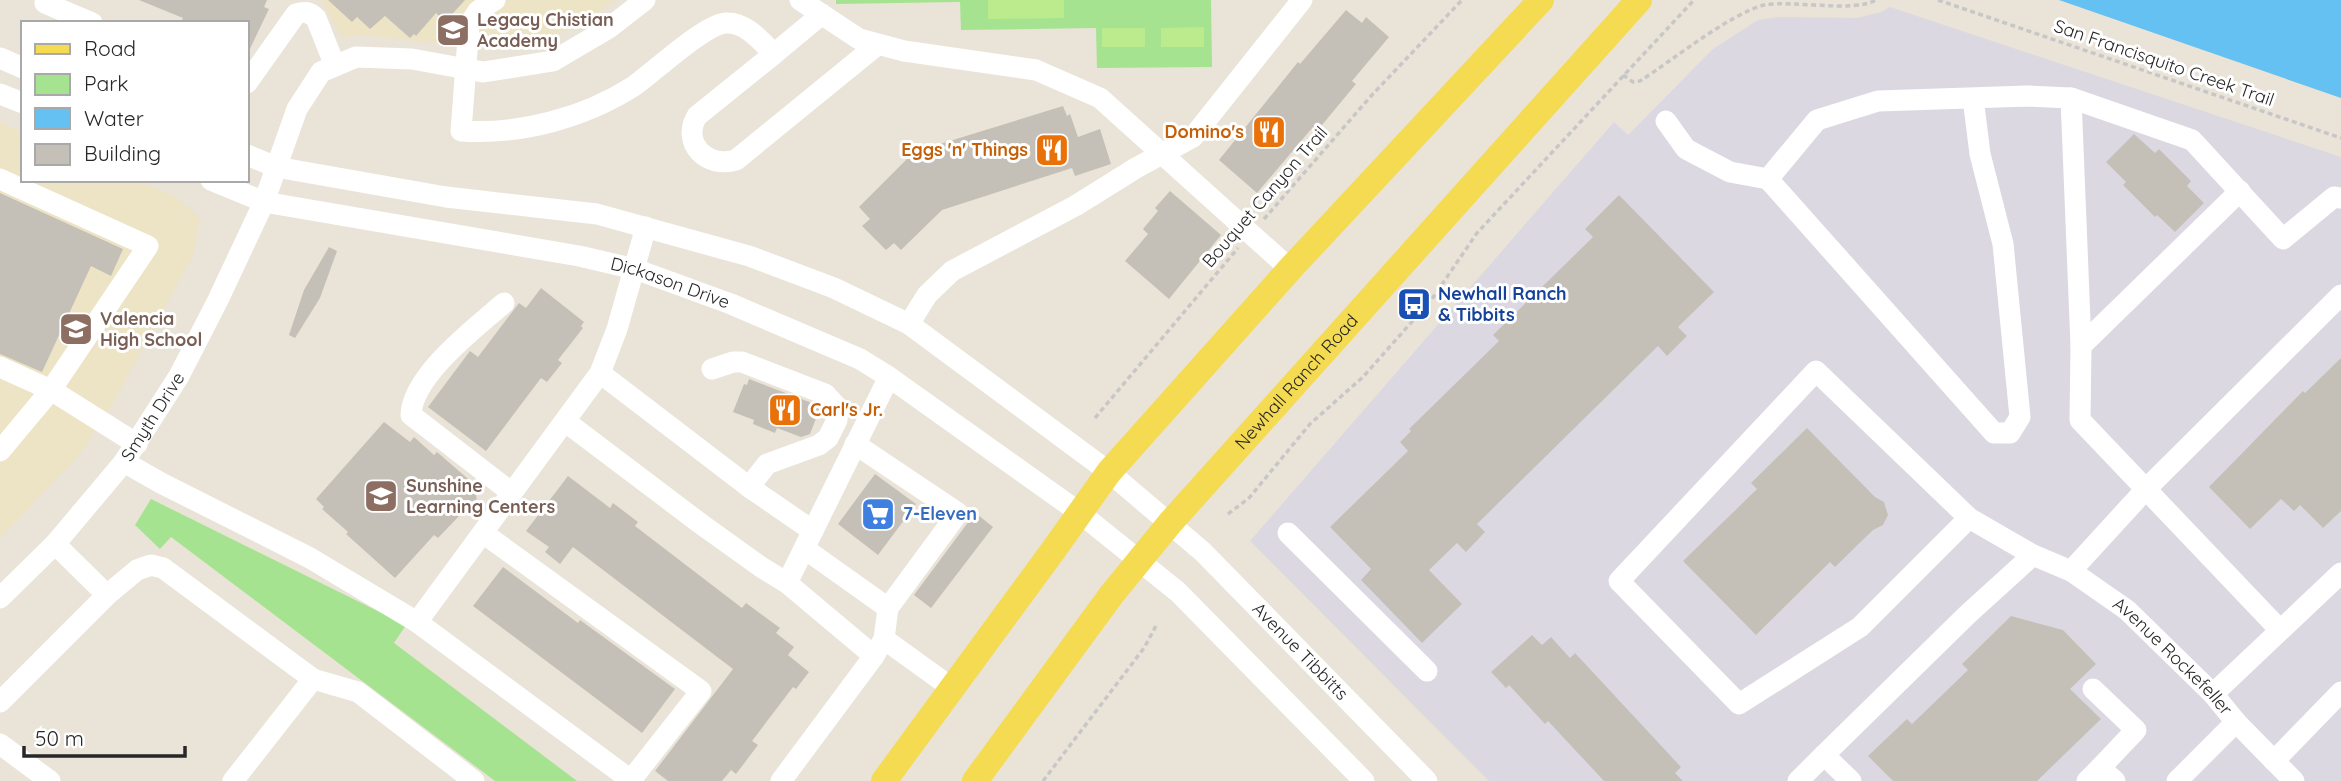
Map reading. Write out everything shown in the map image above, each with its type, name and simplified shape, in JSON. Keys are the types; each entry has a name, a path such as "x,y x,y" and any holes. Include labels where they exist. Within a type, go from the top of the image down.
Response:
{"main road":[{"path":"884,781 1109,472 1290,269 1541,0"},
{"name":"Newhall Ranch Road","path":"975,781 1108,600 1170,523 1639,0"}],"street":[{"path":"495,0 478,11 469,24 461,131 499,131 554,122 591,108 633,86 699,37 724,23 744,28 757,36 774,54"},
{"path":"248,82 296,14 303,11 316,18 335,66 356,57 412,59 483,72 554,61 609,28 645,0"},
{"path":"800,0 859,39 877,45 1036,70 1100,98 1290,269"},
{"path":"909,324 927,295 952,271 1075,206 1193,137 1302,0"},
{"path":"42,9 85,21"},
{"path":"822,15 697,116 691,126 691,138 699,151 713,161 725,163 736,160 877,45"},
{"path":"0,58 21,65"},
{"name":"Smyth Drive","path":"0,598 55,544 138,444 179,376 218,300 264,202 297,109 321,72 335,66"},
{"path":"0,94 21,102"},
{"path":"1768,180 1817,120 1878,101 2028,96 2071,98 2192,140 2283,239 2334,197 2341,198"},
{"path":"1666,121 1686,149 1730,172 1768,180 1994,433 2010,433 2020,417 2003,244 1980,153 1973,98"},
{"path":"2071,98 2081,346 2080,420 2280,631"},
{"path":"248,155 276,166 446,197 597,214 749,256 834,288 909,324 1109,472"},
{"path":"0,179 149,246 51,390 0,451"},
{"name":"Dickason Drive","path":"216,182 264,202 579,256 635,269 731,304 860,359 890,377 1080,513 1140,561"},
{"path":"2081,346 2240,191"},
{"path":"417,622 600,373 611,349 646,227"},
{"path":"504,303 447,353 411,401 411,415 512,493"},
{"path":"2071,571 2146,489 2338,305"},
{"path":"712,369 742,362 825,394 838,408 837,420 828,438 819,446 767,464 749,487"},
{"path":"0,367 51,390 138,444"},
{"name":"Avenue Rockefeller","path":"1969,518 1860,627 1739,704 1619,581 1816,371 1969,518 2033,555 2071,571 2127,610 2213,694 2236,722 2294,781"},
{"path":"600,373 749,487 888,608"},
{"path":"788,583 890,377"},
{"path":"566,422 761,567 879,648 952,688"},
{"path":"781,781 879,648 888,608 958,513 855,444"},
{"path":"124,462 161,484 310,558 417,622 632,781 701,691 483,533"},
{"name":"Avenue Tibbitts","path":"1109,472 1203,552 1427,781"},
{"path":"1288,533 1427,671"},
{"path":"55,544 107,595"},
{"path":"1798,781 1968,614 2033,555"},
{"path":"1140,561 1178,592 1364,781"},
{"path":"0,702 107,595 137,570 151,565 163,568 313,678 358,692 474,781"},
{"path":"2213,694 2341,573"},
{"path":"233,781 313,678"},
{"path":"2093,690 2136,730 2101,777"},
{"path":"2274,761 2341,692"},
{"path":"2177,781 2236,722"},
{"path":"0,744 50,781"},
{"path":"1824,755 1851,781"}],"path":[{"name":"Bouquet Canyon Trail","path":"1095,418 1371,96 1462,0"},
{"path":"1228,514 1249,498 1310,424 1363,377 1432,299 1476,233 1694,0"},
{"path":"1623,75 1633,82 1640,81 1732,20 1766,5 1787,2 1862,5 1876,0"},
{"name":"San Francisquito Creek Trail","path":"1938,0 2341,138"},
{"path":"1044,781 1144,648 1157,624"}],"shaded area":[{"name":"Legacy Chistian Academy","path":"321,0 615,0 580,25 544,40 498,50 366,35 341,37"},
{"path":"1890,7 2341,157 2341,781 1489,781 1250,541 1614,122 1628,135 1713,49 1758,20 1779,17 1857,18"},
{"name":"Valencia High School","path":"0,122 21,131 21,182 141,182 176,197 200,218 193,255 113,403 82,452 0,538"}],"green space":[{"path":"836,0 1211,0 1212,67 1097,68 1096,28 961,30 960,2 836,4"},
{"path":"988,0 1064,0 1064,18 988,19"},
{"path":"1204,27 1204,47 1161,47 1161,28"},
{"path":"1102,28 1145,28 1145,47 1102,47"},
{"path":"151,499 406,625 394,643 577,781 495,781 171,537 160,549 135,525"}],"water":[{"path":"2059,0 2341,0 2341,98"}],"building":[{"path":"139,0 267,0 264,7 269,9 248,53 248,21 182,21 183,18"},
{"path":"328,0 465,0 445,22 436,13 416,36 414,34 410,38 385,16 370,29 357,17 352,22"},
{"path":"1346,10 1362,23 1366,17 1389,37 1352,81 1356,84 1317,131 1313,127 1257,193 1219,160 1298,62 1300,64"},
{"path":"1063,106 1067,116 1070,114 1078,137 1100,129 1111,164 1075,176 1072,168 942,210 901,250 894,243 886,250 862,226 870,219 859,207 914,152"},
{"path":"2134,134 2155,153 2159,149 2191,181 2187,186 2204,203 2175,232 2157,215 2155,217 2123,185 2126,182 2106,162"},
{"path":"1170,191 1221,235 1169,299 1125,261 1148,234 1143,229 1158,211 1155,208"},
{"path":"0,193 123,249 111,276 91,266 42,372 0,354"},
{"path":"1619,195 1714,292 1678,327 1687,336 1667,356 1658,346 1477,524 1485,532 1466,552 1457,543 1429,570 1462,604 1422,643 1361,580 1371,569 1330,527 1408,451 1400,442 1411,431 1409,429 1499,341 1493,335 1593,237 1585,229"},
{"path":"329,247 337,251 320,298 295,338 289,335 304,290"},
{"path":"541,288 584,322 581,326 583,328 558,360 562,363 547,382 541,378 486,451 428,407 470,351 478,357 519,303 526,308"},
{"path":"2341,358 2341,511 2323,528 2300,505 2294,511 2281,499 2250,529 2209,487 2303,391 2305,393"},
{"path":"749,379 817,405 820,408 810,434 801,437 777,428 775,433 753,424 754,420 733,412 744,384 747,385"},
{"path":"384,422 410,442 414,437 434,455 437,452 475,485 478,512 462,513 438,538 434,535 395,578 346,534 348,532 322,509 324,507 316,499"},
{"path":"1807,428 1875,497 1884,502 1888,515 1883,525 1873,530 1835,567 1830,562 1756,635 1683,561 1757,489 1751,483"},
{"path":"875,474 916,504 878,555 838,524"},
{"path":"568,476 610,508 613,503 638,522 635,526 742,608 746,603 780,628 776,633 794,647 788,655 809,672 796,689 793,687 752,741 758,745 736,774 731,770 722,781 668,781 655,771 733,669 573,547 560,564 545,552 549,547 526,531"},
{"path":"973,511 993,527 931,608 914,595 969,521"},
{"path":"503,567 578,623 580,620 675,689 642,733 473,606"},
{"path":"2011,616 2063,630 2096,664 2070,689 2101,719 2037,781 1893,781 1868,756 1907,719 1912,724 1968,670 1962,664"},
{"path":"1532,635 1542,645 1551,637 1570,658 1575,653 1681,767 1675,773 1683,781 1604,781 1548,721 1545,724 1509,685 1506,688 1491,672"}],"place":[{"name":"Legacy Chistian Academy","path":"453,30"},
{"name":"Domino's","path":"1269,132"},
{"name":"Eggs 'n' Things","path":"1052,150"},
{"name":"Newhall Ranch & Tibbits","path":"1414,304"},
{"name":"Valencia High School","path":"76,329"},
{"name":"Carl's Jr.","path":"785,410"},
{"name":"Sunshine Learning Centers","path":"381,496"},
{"name":"7-Eleven","path":"878,514"}]}
